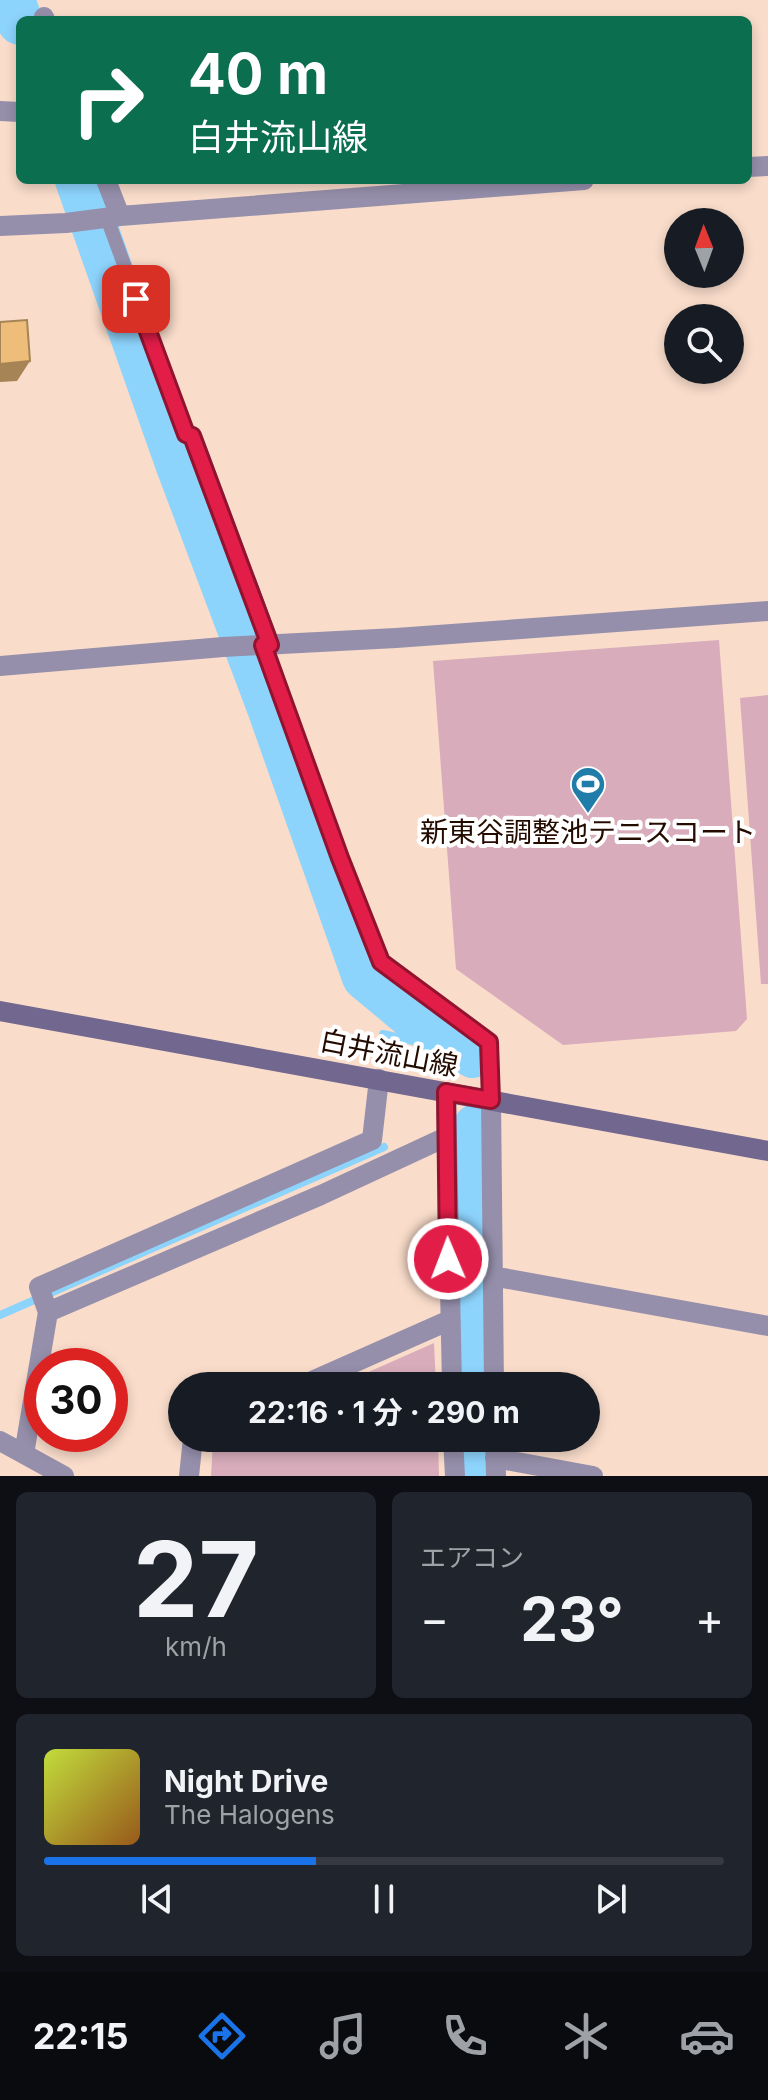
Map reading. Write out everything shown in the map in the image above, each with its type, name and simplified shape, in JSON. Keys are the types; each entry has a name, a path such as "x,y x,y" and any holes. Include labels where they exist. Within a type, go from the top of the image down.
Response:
{"main road":[{"name":"白井流山線","path":"0,1011 768,1151"}],"street":[{"path":"107,184 113,217"},
{"path":"0,226 533,184"},
{"path":"192,436 264,645"},
{"path":"0,666 223,647 428,636 768,611"},
{"path":"24,1454 48,1312 39,1287 372,1140 379,1079"},
{"path":"446,1092 452,1372"},
{"path":"491,1100 494,1372"},
{"path":"48,1312 321,1195 446,1137"},
{"path":"492,1276 768,1326"},
{"path":"333,1372 450,1320"},
{"path":"0,1441 64,1476"},
{"path":"189,1476 192,1452"},
{"path":"454,1452 455,1476"},
{"path":"495,1457 593,1476"}],"lane":[{"path":"113,217 186,434 192,436"},
{"path":"264,645 340,858 381,962 489,1042 491,1100"}],"shaded area":[{"name":"新東谷調整池テニスコート","path":"719,640 747,1019 736,1031 563,1045 456,969 433,661"},
{"path":"768,695 768,984 761,984 740,698"},
{"path":"434,1343 435,1372 369,1372"},
{"path":"212,1452 438,1452 439,1476 211,1476"}],"building":[{"path":"27,320 30,361 0,364 0,322"}],"waterway":[{"path":"12,0 18,16"},
{"path":"79,184 365,977 413,1017 454,1040 473,1055"},
{"path":"383,1034 473,1055"},
{"path":"476,1127 479,1372"},
{"path":"0,1315 384,1147"},
{"path":"480,1452 480,1476"}],"place":[{"name":"新東谷調整池テニスコート","path":"588,815"}],"route":[{"path":"136,299 186,434 192,436 270,645 263,645 381,962 489,1042 491,1100 446,1092 448,1259"}]}
